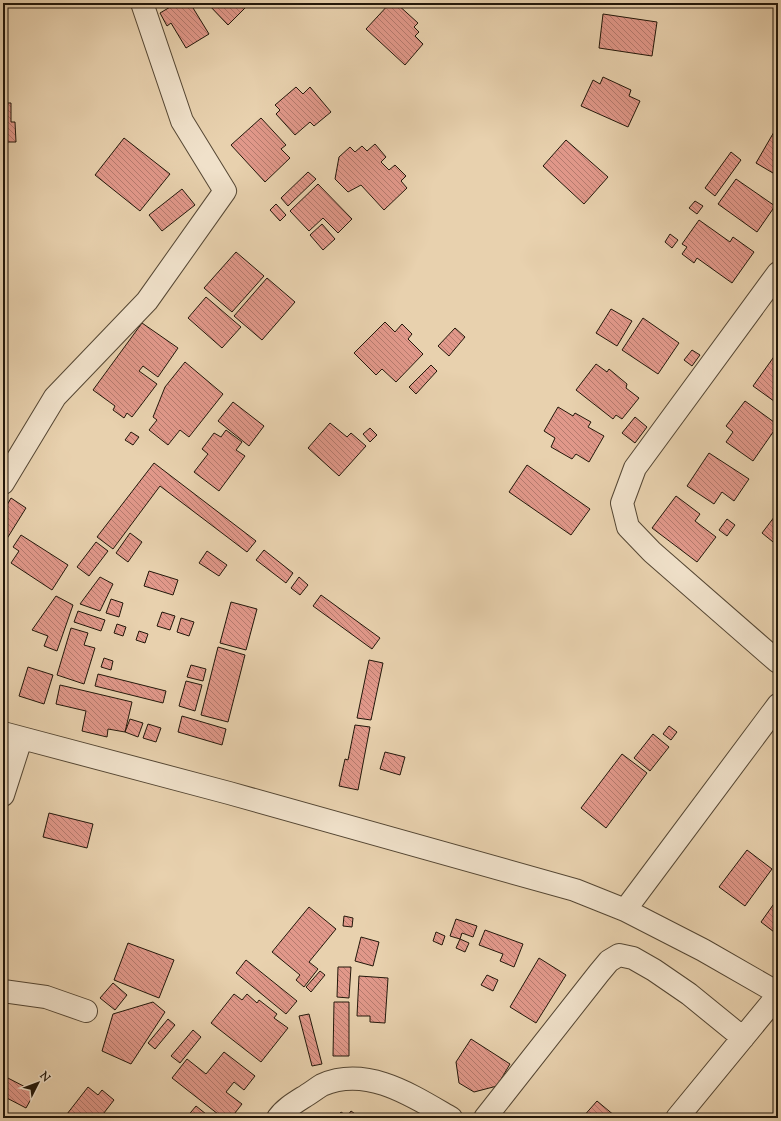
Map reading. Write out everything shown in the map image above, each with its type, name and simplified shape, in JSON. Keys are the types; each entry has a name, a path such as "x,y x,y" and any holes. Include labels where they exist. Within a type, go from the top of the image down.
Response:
{"street":[{"path":"3,483 55,397 147,301 225,191 182,120 142,3"},
{"path":"778,273 635,468 622,503 628,527 652,552 778,662"},
{"path":"625,910 778,705"},
{"path":"3,795 12,736 230,793 575,890 625,910 702,950 778,994 677,1118"},
{"path":"485,1118 599,973 609,961 619,955 633,958 654,970 689,994 743,1038"},
{"path":"3,991 46,997 86,1011"},
{"path":"278,1118 283,1111 322,1085 345,1079 370,1079 409,1094 451,1118"}],"building":[{"path":"177,3 190,3 209,34 186,48 171,23 167,26 160,13"},
{"path":"207,3 250,3 228,25"},
{"path":"390,3 396,3 418,23 414,27 419,32 415,36 423,44 405,65 366,29"},
{"path":"603,14 657,22 652,56 599,48"},
{"path":"603,77 631,90 629,96 640,101 628,127 581,106 593,80 600,84"},
{"path":"296,87 303,94 310,87 331,112 314,126 310,122 295,135 276,114 280,110 275,105"},
{"path":"3,103 11,103 11,122 15,122 16,142 3,142"},
{"path":"261,118 286,145 281,149 290,158 265,182 231,145"},
{"path":"778,125 778,176 756,163"},
{"path":"124,138 170,174 140,211 95,175"},
{"path":"566,140 608,177 584,204 543,166"},
{"path":"375,144 386,157 381,162 389,170 395,165 406,176 401,181 407,188 384,210 361,185 348,192 335,179 339,157 350,147 355,152 362,146 367,151"},
{"path":"731,152 741,160 715,196 705,188"},
{"path":"308,172 316,179 288,206 281,198"},
{"path":"736,179 775,206 757,232 718,204"},
{"path":"318,184 352,219 338,233 323,218 309,231 290,211"},
{"path":"182,189 195,205 162,231 149,215"},
{"path":"695,201 703,206 697,214 689,208"},
{"path":"276,204 286,215 280,221 270,210"},
{"path":"699,220 730,242 733,237 754,252 732,283 697,258 694,263 682,254 687,247 682,244"},
{"path":"322,224 335,239 323,250 310,235"},
{"path":"670,234 678,240 672,248 665,242"},
{"path":"236,252 264,276 232,312 204,288"},
{"path":"267,278 295,302 262,340 234,316"},
{"path":"206,297 241,327 222,348 188,318"},
{"path":"611,309 632,321 617,346 596,333"},
{"path":"643,318 679,343 658,374 622,350"},
{"path":"385,322 395,332 402,324 412,334 408,339 423,354 396,382 382,369 376,375 354,353"},
{"path":"142,323 178,348 158,377 143,366 139,371 157,384 132,417 127,413 124,418 113,410 115,406 93,390"},
{"path":"455,328 465,337 449,356 438,346"},
{"path":"692,350 700,355 692,366 684,360"},
{"path":"778,351 778,404 753,386"},
{"path":"185,362 223,394 189,437 180,430 168,445 149,430 157,420 153,417 165,387"},
{"path":"596,364 607,372 609,369 627,384 626,388 639,398 622,419 616,415 613,419 576,390"},
{"path":"431,365 437,371 416,394 409,387"},
{"path":"745,401 778,425 753,461 726,442 733,432 726,426"},
{"path":"233,402 264,426 249,446 218,421"},
{"path":"558,407 573,416 575,413 591,422 588,427 604,436 589,462 576,454 572,459 551,447 555,438 544,431"},
{"path":"635,417 647,427 635,443 622,433"},
{"path":"330,423 347,437 351,433 366,446 339,476 308,448"},
{"path":"370,428 377,435 370,442 363,434"},
{"path":"226,430 242,442 236,450 245,456 219,491 194,472 208,454 202,449 214,433 221,437"},
{"path":"131,432 139,437 133,445 125,440"},
{"path":"709,453 749,479 734,501 722,492 714,504 687,486"},
{"path":"154,463 256,541 247,552 160,486 113,549 97,537"},
{"path":"527,465 590,509 571,535 509,492"},
{"path":"676,496 700,514 695,521 716,537 697,562 652,528"},
{"path":"11,498 26,508 3,545 3,512"},
{"path":"778,512 778,546 762,533"},
{"path":"727,519 735,525 727,536 719,530"},
{"path":"130,533 142,542 128,562 116,553"},
{"path":"21,535 68,565 52,590 11,563 19,551 13,547"},
{"path":"96,542 108,551 89,576 77,567"},
{"path":"264,550 293,573 286,583 256,560"},
{"path":"207,551 227,565 219,576 199,563"},
{"path":"149,571 178,580 173,595 144,586"},
{"path":"100,577 113,584 100,611 80,604"},
{"path":"299,577 308,585 300,595 291,588"},
{"path":"321,595 380,638 372,649 313,606"},
{"path":"56,596 73,605 57,651 44,646 48,636 32,630"},
{"path":"111,599 123,603 119,617 106,613"},
{"path":"231,602 257,609 246,650 220,643"},
{"path":"78,611 105,620 101,631 74,622"},
{"path":"162,612 175,616 170,630 157,626"},
{"path":"181,618 194,622 189,636 177,632"},
{"path":"117,624 126,627 123,636 114,633"},
{"path":"71,628 88,633 84,645 95,648 84,684 57,675"},
{"path":"139,631 148,634 145,643 136,640"},
{"path":"218,647 245,655 228,722 201,715"},
{"path":"104,658 113,661 111,670 101,667"},
{"path":"369,660 383,663 371,720 357,718"},
{"path":"191,665 206,669 203,681 187,677"},
{"path":"28,667 53,675 44,704 19,696"},
{"path":"98,674 166,691 163,703 95,686"},
{"path":"186,681 202,685 195,711 179,706"},
{"path":"60,685 132,702 125,732 108,729 107,737 82,731 86,711 56,704"},
{"path":"182,716 226,729 222,745 178,732"},
{"path":"130,719 143,723 138,737 125,732"},
{"path":"148,724 161,728 156,742 143,738"},
{"path":"355,725 370,727 358,790 339,786 345,759 348,760"},
{"path":"669,726 677,732 671,740 663,734"},
{"path":"653,734 669,747 650,771 634,758"},
{"path":"385,752 405,757 400,775 380,769"},
{"path":"622,754 647,773 606,828 581,808"},
{"path":"49,813 93,824 87,848 43,837"},
{"path":"747,850 772,869 745,906 719,887"},
{"path":"778,898 778,935 761,922"},
{"path":"309,907 336,929 309,962 318,969 304,987 296,980 300,975 272,952"},
{"path":"344,916 353,918 352,927 343,926"},
{"path":"456,919 477,926 473,937 462,933 460,939 450,936"},
{"path":"485,930 523,944 514,967 500,961 503,954 479,945"},
{"path":"436,932 445,936 442,945 433,941"},
{"path":"361,937 379,942 373,966 355,961"},
{"path":"460,939 469,943 465,952 456,948"},
{"path":"128,943 174,960 159,998 114,980"},
{"path":"539,958 566,975 536,1023 510,1007"},
{"path":"246,960 297,1001 286,1014 236,973"},
{"path":"338,967 351,967 349,998 337,997"},
{"path":"320,971 325,975 311,992 306,987"},
{"path":"487,975 498,980 493,991 481,985"},
{"path":"359,976 388,978 385,1023 370,1022 370,1016 357,1016"},
{"path":"113,983 127,995 115,1010 100,998"},
{"path":"234,994 242,1000 247,994 257,1003 259,1000 277,1014 274,1018 288,1028 261,1062 211,1023"},
{"path":"153,1002 165,1012 131,1064 102,1051 113,1014"},
{"path":"334,1002 349,1002 349,1056 333,1056"},
{"path":"309,1014 322,1064 312,1066 299,1016"},
{"path":"168,1019 175,1025 155,1049 148,1043"},
{"path":"193,1030 201,1037 180,1063 171,1056"},
{"path":"471,1039 510,1064 497,1086 474,1092 459,1083 456,1062"},
{"path":"224,1052 255,1076 244,1090 234,1082 226,1092 242,1104 231,1118 223,1118 172,1078 187,1059 206,1074"},
{"path":"4,1076 35,1092 26,1108 3,1096"},
{"path":"88,1087 98,1095 102,1090 114,1100 100,1118 71,1118 67,1114"},
{"path":"597,1101 615,1116 613,1118 582,1118"},
{"path":"196,1106 211,1118 186,1118"},
{"path":"351,1111 361,1118 336,1118 341,1112 347,1116"}]}
